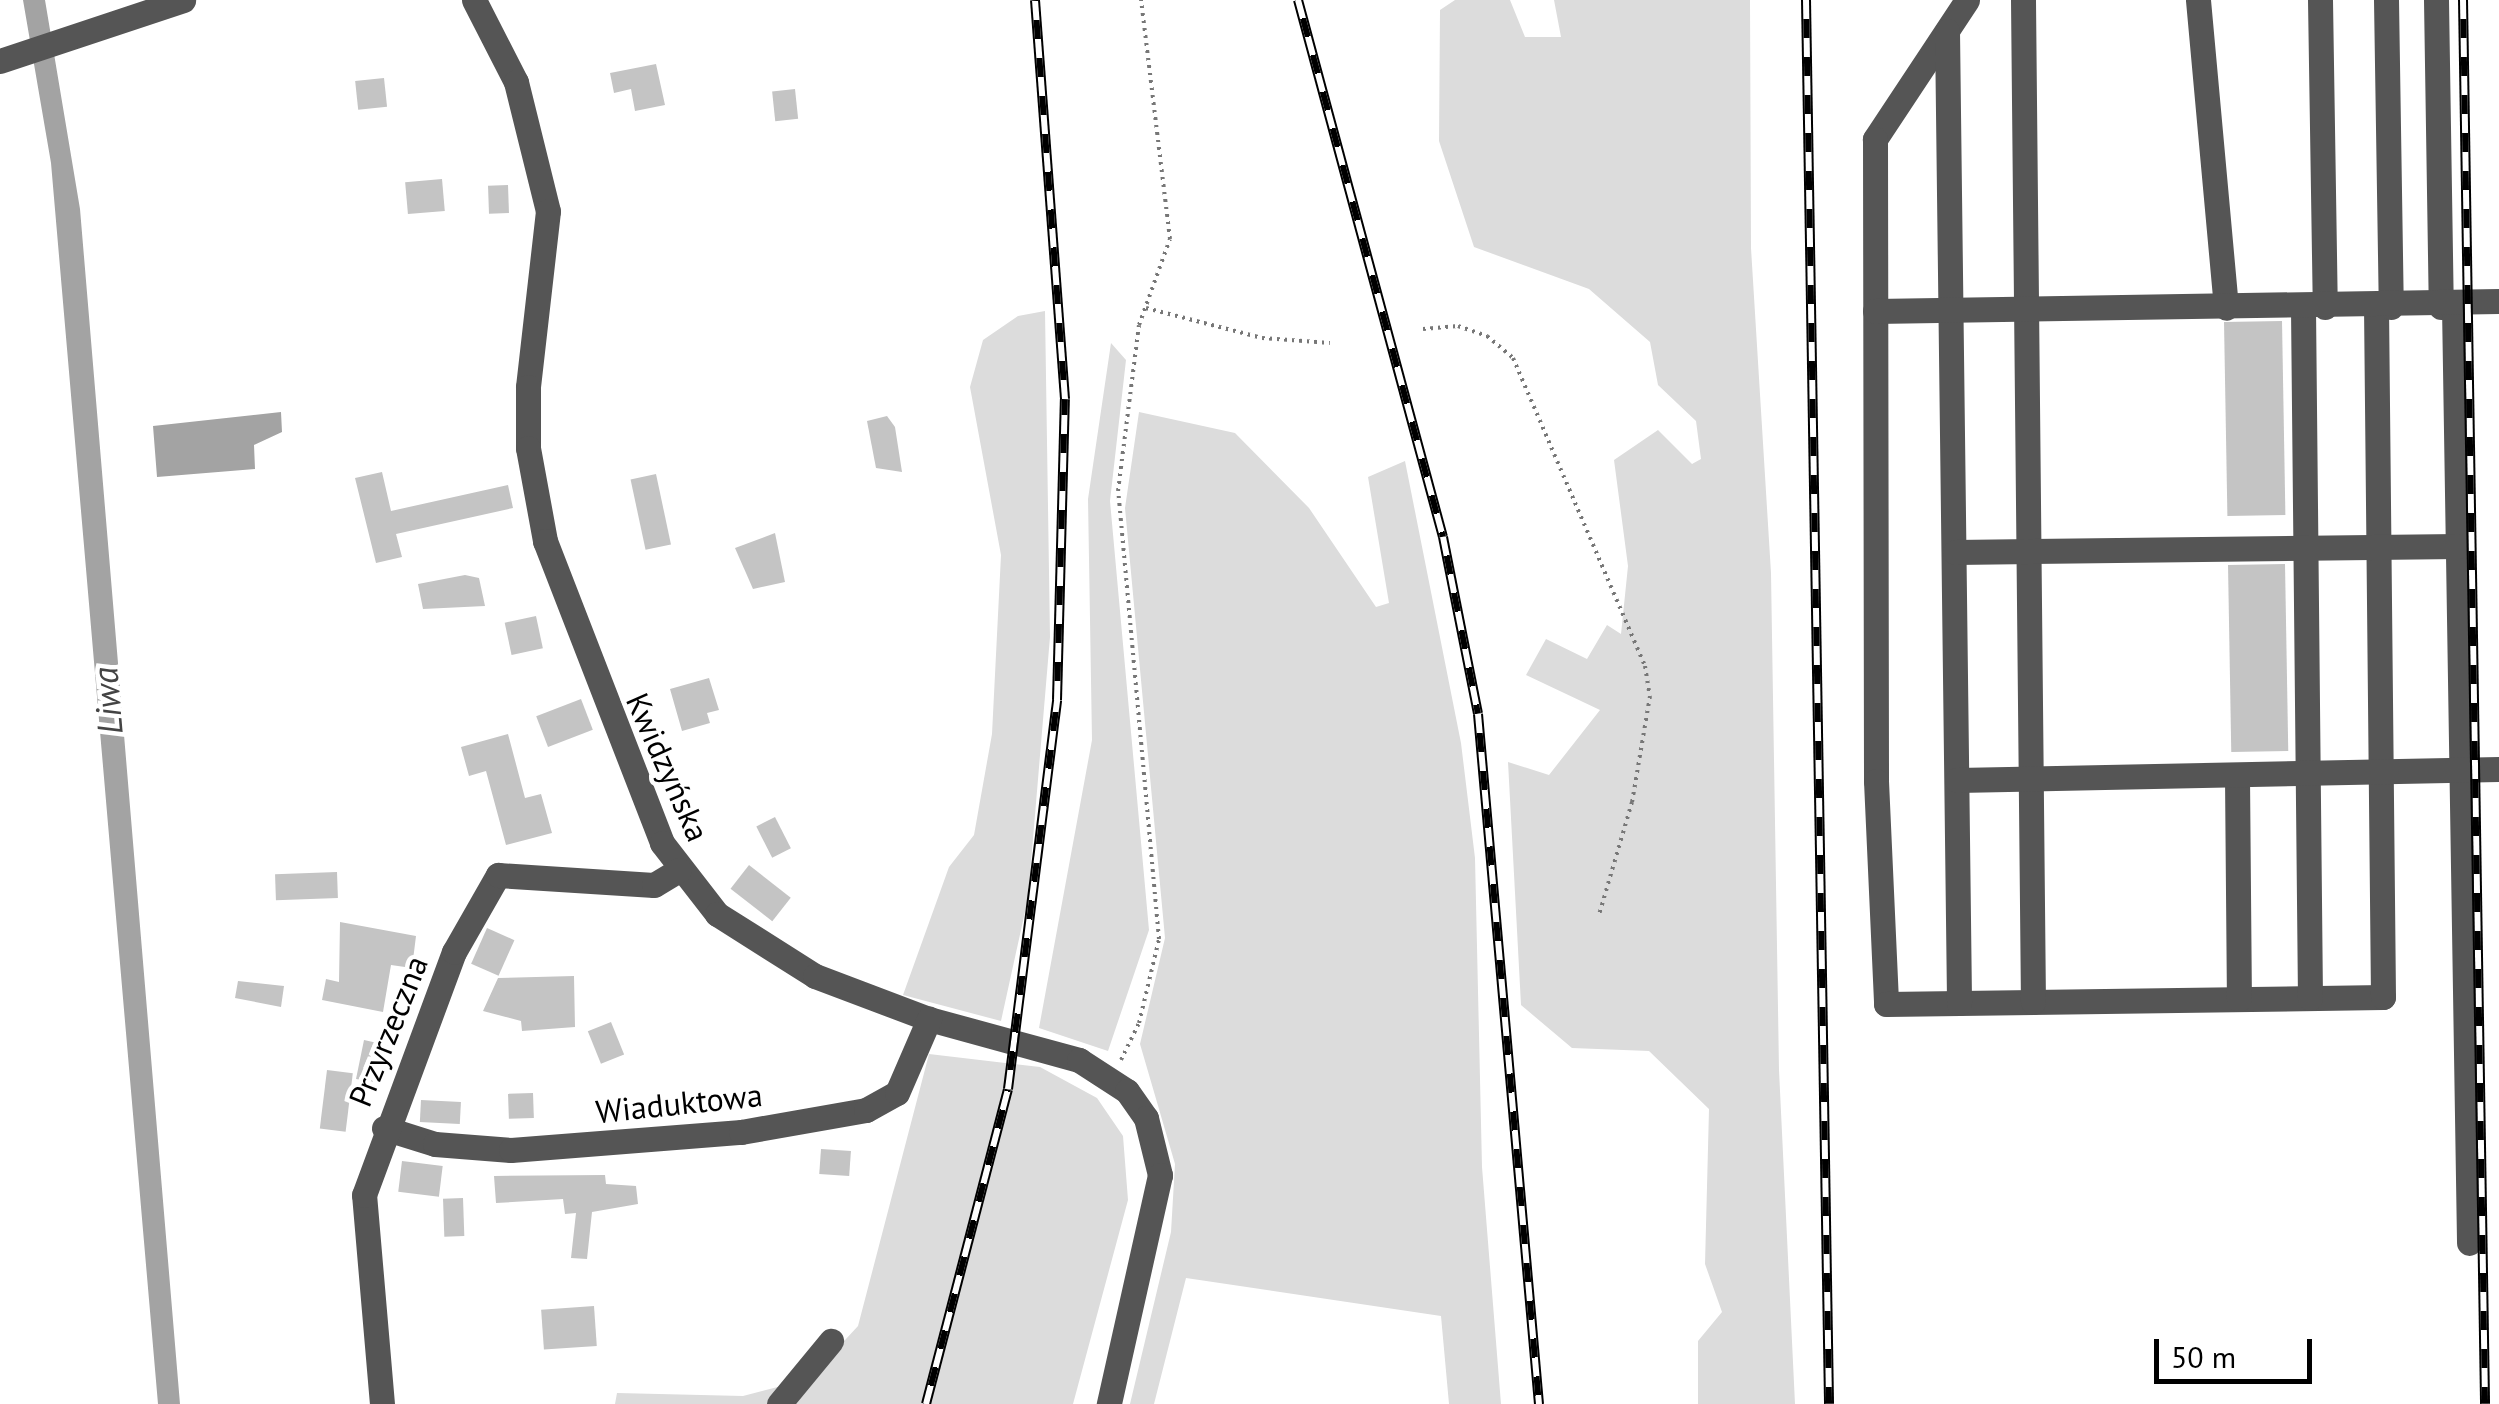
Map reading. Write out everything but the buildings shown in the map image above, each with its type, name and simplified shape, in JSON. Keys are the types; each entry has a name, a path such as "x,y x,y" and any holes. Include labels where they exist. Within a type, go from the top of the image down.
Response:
{"street":[{"path":"9,58 183,0"},
{"name":"Kwidzyńska","path":"474,0 516,82 548,211 528,387 528,448 545,542 622,748 679,870 717,914 758,944 815,976 929,1020 1078,1060 1112,1078 1146,1118 1160,1175 1108,1404"},
{"path":"1968,0 1875,140 1876,781 1886,1004 2383,997 2378,546 2386,0"},
{"path":"2023,0 2034,1002"},
{"path":"2198,0 2226,308"},
{"path":"2310,998 2305,547 2320,0"},
{"path":"2436,0 2458,546 2469,1242"},
{"path":"1947,31 1960,1003"},
{"path":"1875,311 2447,306 2499,301"},
{"path":"1955,552 2458,546"},
{"path":"1957,780 2499,770"},
{"path":"2237,776 2240,999"},
{"name":"Przyrzeczna","path":"382,1404 364,1194 384,1128 454,952 498,876 654,885 679,870"},
{"name":"Wiaduktowa","path":"384,1128 435,1144 511,1150 823,1119 892,1099 929,1020"},
{"path":"779,1404 832,1341"}],"path":[{"path":"1112,1078 1138,1023 1158,939 1118,491 1146,308 1170,239 1141,0"},
{"path":"1146,308 1262,338 1330,343"},
{"path":"1423,329 1458,326 1487,336 1513,358 1645,666 1650,696 1632,802 1600,915"}],"shaded area":[{"path":"1455,0 1510,0 1525,37 1561,37 1554,0 1750,0 1751,248 1771,573 1779,1070 1795,1404 1698,1404 1698,1341 1722,1312 1705,1264 1709,1109 1649,1051 1572,1048 1521,1005 1508,762 1549,775 1600,710 1526,675 1546,639 1587,659 1607,625 1621,634 1628,566 1614,460 1658,430 1692,464 1701,459 1696,421 1658,385 1650,342 1589,289 1474,247 1439,141 1440,10"},
{"path":"1045,311 1050,637 1028,898 1001,1021 903,995 949,867 974,835 992,734 1001,555 970,387 983,340 1018,316"},
{"path":"1111,343 1126,360 1110,501 1149,930 1108,1051 1039,1028 1092,740 1088,499"},
{"path":"1139,412 1235,433 1309,508 1376,607 1389,603 1368,477 1405,461 1461,743 1475,858 1482,1167 1501,1404 1449,1404 1441,1316 1186,1278 1154,1404 1130,1404 1171,1232 1175,1164 1140,1044 1165,938 1125,508"},
{"path":"929,1054 1040,1067 1097,1098 1123,1136 1128,1200 1073,1404 615,1404 617,1393 743,1396 809,1379 858,1326"}],"water":[{"name":"Liwa","path":"23,0 45,0 80,209 180,1404 158,1404 51,163"},
{"path":"281,412 282,432 254,445 255,469 157,477 153,426"}],"railway":[{"path":"926,1404 1008,1089 1057,700 1065,399 1035,0"},
{"path":"1298,0 1443,537 1478,714 1539,1404"},
{"path":"1806,0 1829,1404"},
{"path":"2463,0 2485,1404"}]}
